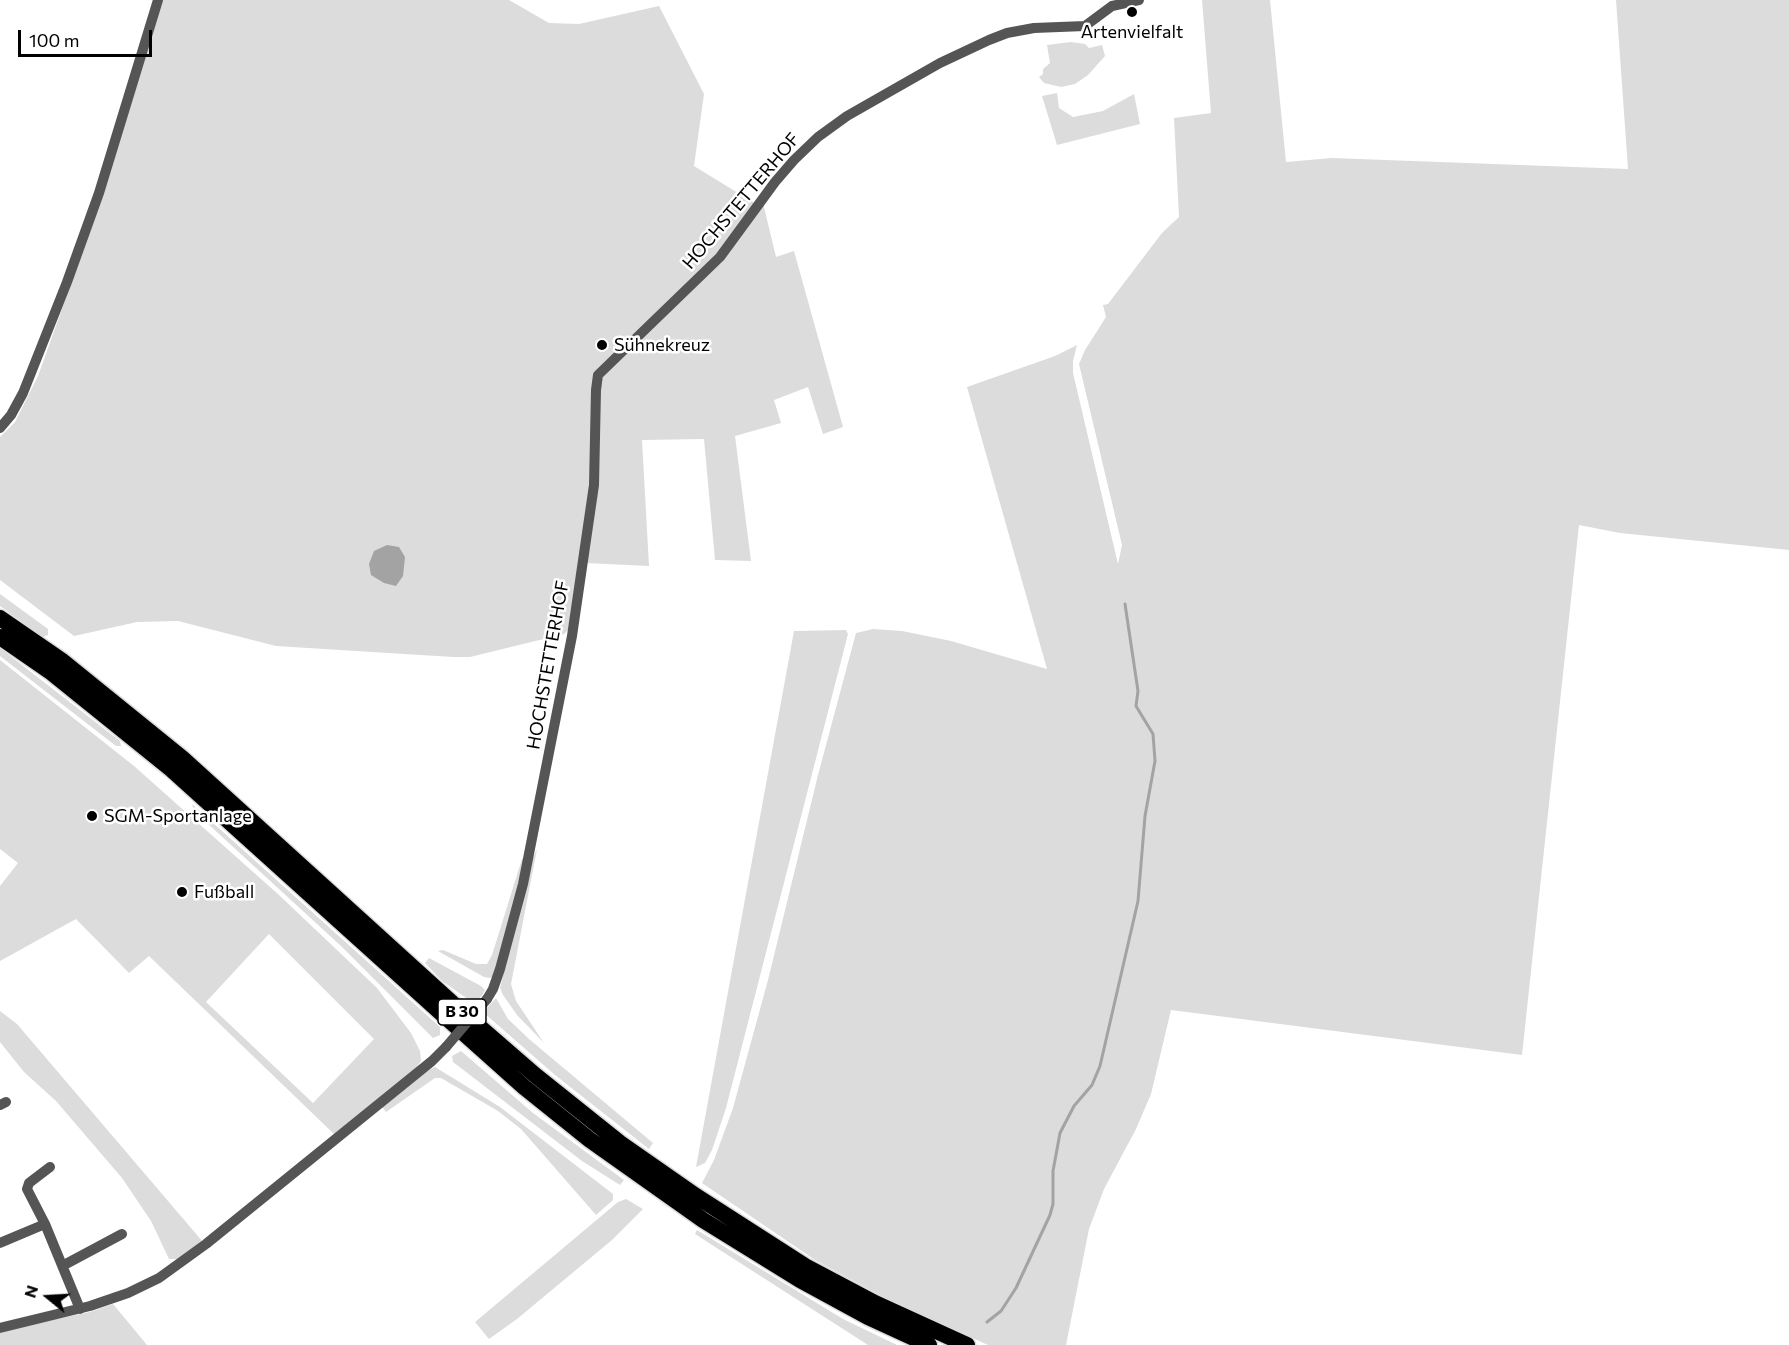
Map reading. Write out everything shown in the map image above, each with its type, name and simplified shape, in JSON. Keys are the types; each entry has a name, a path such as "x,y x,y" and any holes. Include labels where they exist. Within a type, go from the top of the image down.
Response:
{"highway":[{"name":"B 30","path":"0,618 61,660 182,758 460,1010 535,1075 620,1143 696,1196 805,1266 875,1303 967,1345"},
{"name":"B 30","path":"0,637 52,674 171,769 524,1087 590,1140 703,1220 800,1280 868,1317 929,1345"}],"street":[{"path":"0,429 23,393 67,282 99,193 158,0"},
{"name":"HOCHSTETTERHOF","path":"0,1328 110,1300 159,1278 206,1244 432,1061 487,999 493,989 523,884 572,636 594,485 598,375 720,257 794,160 818,137 847,116 940,63 989,40 1007,33 1034,28 1085,26 1112,6 1139,0"},
{"path":"50,1167 29,1183 27,1189 64,1265 80,1309"},
{"path":"0,1243 45,1224"},
{"path":"64,1265 122,1234"}],"shaded area":[{"path":"162,0 509,0 549,23 579,24 659,6 704,94 694,166 756,204 718,253 595,372 591,489 568,630 564,634 470,657 276,646 178,621 137,622 74,636 0,580 0,437 15,422 38,376 102,197"},
{"path":"1202,0 1270,0 1286,162 1332,158 1628,169 1616,0 1789,0 1789,550 1620,533 1579,525 1522,1055 1171,1010 1151,1094 1136,1129 1104,1189 1089,1229 1066,1345 988,1345 895,1303 815,1260 702,1183 714,1160 733,1108 856,633 873,629 902,631 951,641 1047,669 967,387 1055,356 1077,345 1073,373 1118,564 1122,545 1079,364 1106,317 1103,305 1108,304 1162,233 1179,217 1174,118 1211,113"},
{"path":"1071,42 1085,44 1089,48 1102,45 1105,56 1088,75 1075,84 1061,87 1044,83 1039,77 1050,63 1047,45"},
{"path":"1057,93 1059,108 1073,117 1103,111 1134,94 1140,124 1057,145 1042,96"},
{"path":"763,203 776,257 794,251 843,427 823,434 808,387 774,400 781,423 735,436 751,561 715,560 704,439 642,440 649,566 586,563 600,382 608,369 708,272"},
{"path":"387,545 399,547 405,557 403,576 396,586 384,583 371,575 369,564 374,551"},
{"path":"0,594 48,629 48,635 43,637 0,606"},
{"path":"846,630 848,634 726,1108 712,1150 705,1163 696,1167 794,631"},
{"path":"0,648 120,741 121,746 116,746 0,656"},
{"path":"0,660 134,766 279,895 377,988 411,1033 420,1051 421,1061 415,1069 334,1134 149,956 129,973 76,919 0,961 0,886 18,863 0,849","holes":["269,934 374,1039 313,1103 206,1002"]},
{"path":"192,804 440,1027 440,1035 433,1038 341,946 194,811"},
{"path":"537,849 511,984 516,1001 544,1043 517,1015 500,988 531,862"},
{"path":"525,858 496,974 490,978 484,977 438,951 443,950 476,964 487,964 492,955 522,859"},
{"path":"429,958 485,990 475,1004 442,981 425,963"},
{"path":"496,998 508,1019 529,1039 653,1143 649,1149 555,1075 483,1012"},
{"path":"0,1011 17,1024 203,1242 181,1259 169,1259 151,1221 122,1178 56,1101 24,1072 0,1042"},
{"path":"461,1051 533,1113 624,1180 620,1185 582,1161 453,1062 452,1056"},
{"path":"435,1067 500,1107 613,1194 613,1200 596,1215 521,1129 498,1111 441,1078 435,1078 386,1112 382,1107"},
{"path":"626,1199 643,1209 612,1240 517,1319 489,1339 475,1322 618,1202"},
{"path":"697,1230 843,1319 897,1345 868,1345 695,1234"},
{"path":"113,1304 147,1345 0,1345 0,1333 90,1312"}],"waterway":[{"path":"987,1322 1001,1311 1016,1288 1050,1215 1053,1204 1053,1171 1060,1133 1074,1106 1092,1085 1100,1066 1138,901 1145,816 1155,761 1153,734 1136,706 1138,691 1125,604"}],"place":[{"name":"Artenvielfalt","path":"1132,12"},
{"name":"Sühnekreuz","path":"602,345"},
{"name":"SGM-Sportanlage","path":"92,816"},
{"name":"Fußball","path":"182,892"}]}
